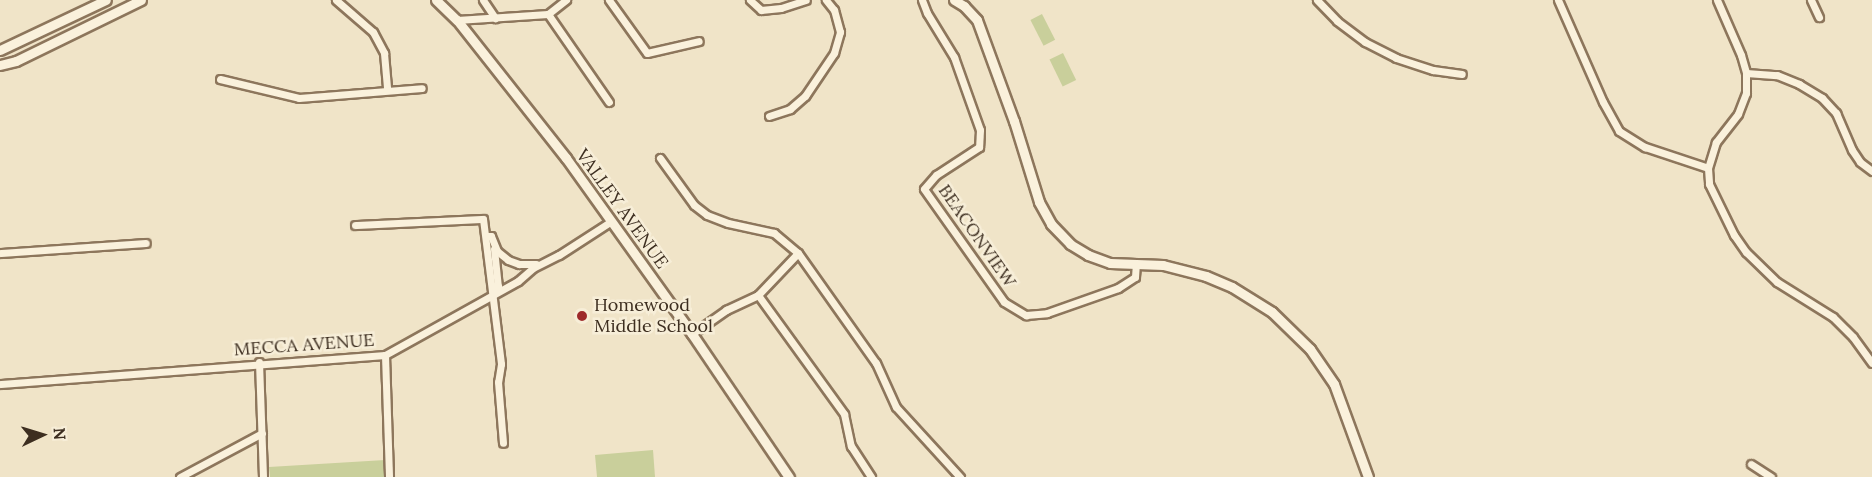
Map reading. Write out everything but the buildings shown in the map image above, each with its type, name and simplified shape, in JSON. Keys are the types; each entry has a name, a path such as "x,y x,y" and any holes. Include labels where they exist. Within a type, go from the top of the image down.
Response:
{"main road":[{"path":"0,50 106,0"},
{"path":"0,65 16,61 141,0"},
{"name":"VALLEY AVENUE","path":"436,0 457,20 566,158 692,334 789,477"},
{"path":"954,0 964,6 977,20 1014,121 1039,202 1051,224 1070,244 1088,255 1110,263 1163,266 1206,276 1232,287 1272,312 1310,349 1334,384 1368,477"}],"street":[{"path":"336,0 373,32 384,53 387,90"},
{"path":"483,0 495,18"},
{"path":"457,20 548,14 566,0"},
{"path":"609,0 647,53 699,41"},
{"path":"750,0 761,10 780,9 806,0"},
{"path":"769,116 790,109 805,96 834,52 840,32 834,10 826,0"},
{"name":"BEACONVIEW","path":"922,0 927,13 954,57 980,130 979,147 936,176 924,189 1004,302 1026,315 1047,313 1118,288 1135,277 1136,264"},
{"path":"1317,0 1337,21 1365,42 1396,58 1434,70 1462,74"},
{"path":"1558,0 1603,102 1619,131 1645,147 1708,168"},
{"path":"1717,0 1746,73 1746,93 1738,114 1716,142 1708,168 1709,184 1734,235 1746,252 1778,282 1833,317 1853,337 1872,363"},
{"path":"1811,0 1819,17"},
{"path":"548,14 609,102"},
{"path":"1746,73 1777,75 1799,84 1822,98 1836,113 1852,150 1860,162 1872,171"},
{"path":"220,79 300,98 422,88"},
{"path":"660,158 694,204 707,215 728,223 774,233 798,253 876,363 896,407 960,477"},
{"path":"355,225 479,217 486,223 498,286 494,293 501,364 498,382 503,442"},
{"name":"MECCA AVENUE","path":"0,384 259,362 385,355 414,341 510,285 610,222"},
{"path":"490,238 497,251 508,260 519,264 541,264"},
{"path":"0,253 146,243"},
{"path":"692,334 726,310 758,295 798,253"},
{"path":"758,295 844,414 851,446 871,477"},
{"path":"385,355 389,477"},
{"path":"259,362 263,477"},
{"path":"180,477 262,433"},
{"path":"1751,464 1771,477"}],"green space":[{"path":"1042,14 1055,40 1044,46 1030,20"},
{"path":"1063,53 1076,80 1063,87 1050,60"},
{"path":"653,450 655,477 597,477 595,455"},
{"path":"385,460 386,477 270,477 269,467"}],"place":[{"name":"Homewood Middle School","path":"582,316"}]}
